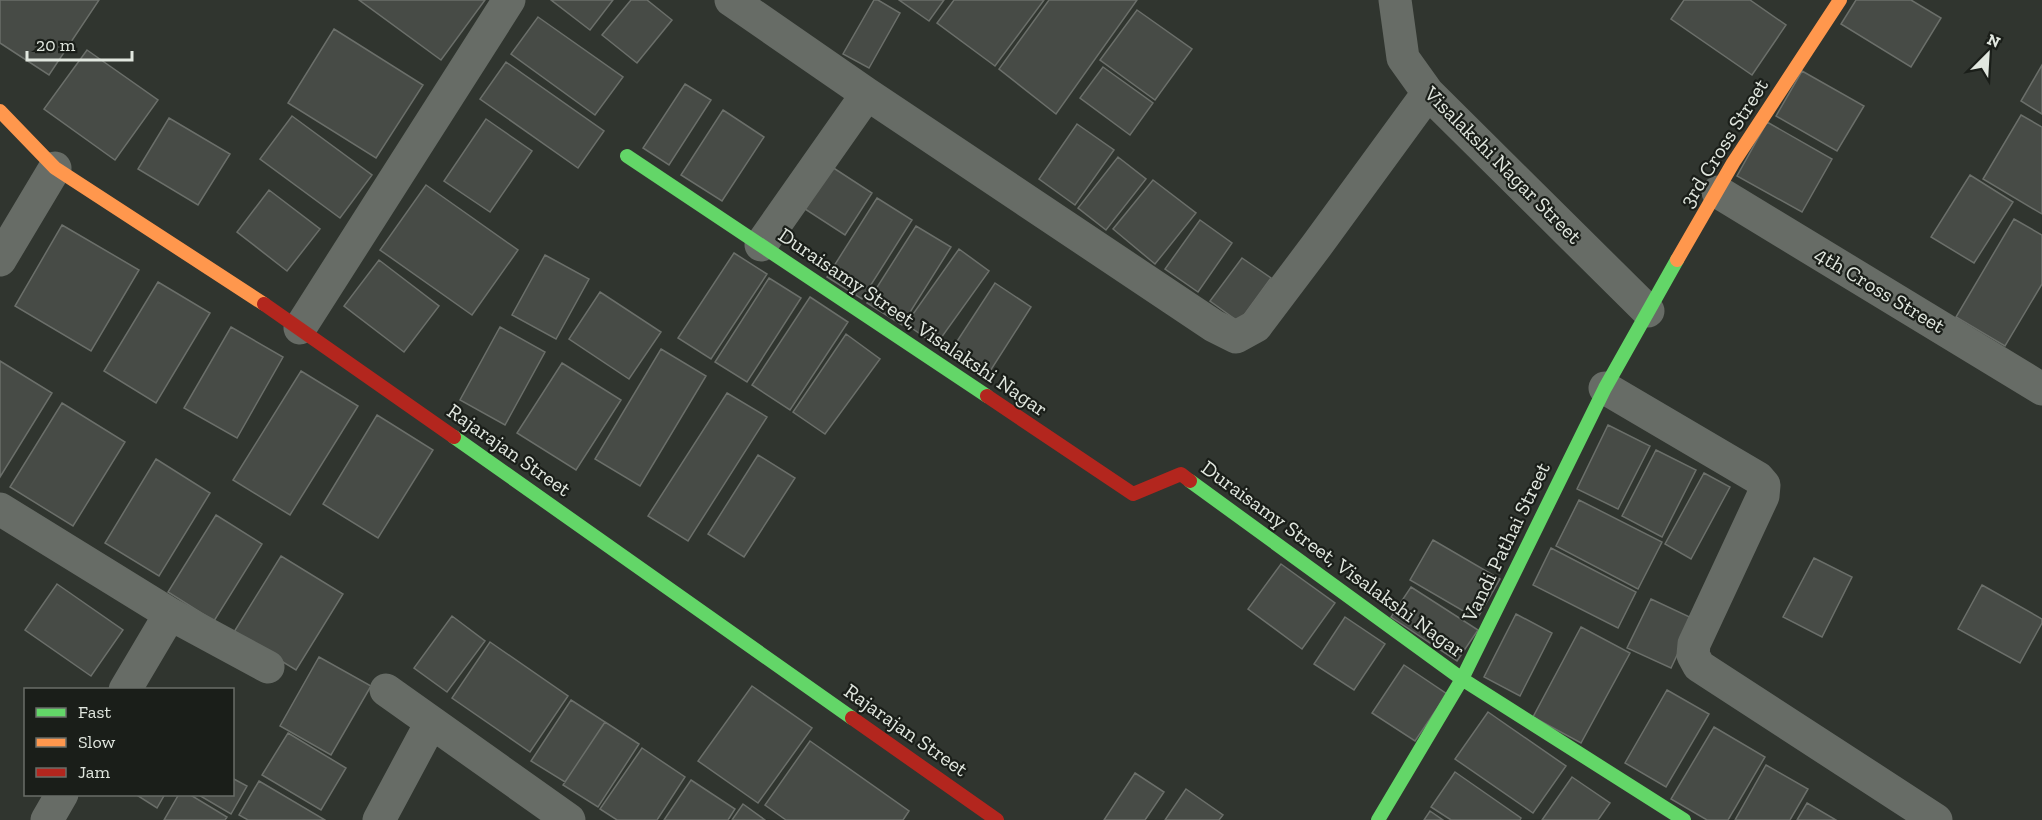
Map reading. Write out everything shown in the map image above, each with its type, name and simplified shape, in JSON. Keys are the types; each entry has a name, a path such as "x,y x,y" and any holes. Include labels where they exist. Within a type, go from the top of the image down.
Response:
{"street":[{"path":"300,328 509,0"},
{"path":"731,0 867,94 1214,326 1236,337 1256,326 1428,93"},
{"name":"Visalakshi Nagar Street","path":"1395,0 1403,58 1428,93 1648,311"},
{"name":"3rd Cross Street","path":"1648,311 1733,164 1840,0"},
{"path":"761,245 867,94"},
{"name":"Rajarajan Street","path":"0,111 55,168 300,328 997,820"},
{"name":"Duraisamy Street, Visalakshi Nagar","path":"627,156 1133,494 1181,474 1462,680 1684,820"},
{"path":"0,260 55,168"},
{"name":"4th Cross Street","path":"1718,192 2042,389"},
{"name":"Vandi Pathai Street","path":"1378,820 1462,680 1605,388 1648,311"},
{"path":"1605,388 1758,478 1764,485 1764,496 1694,644 1693,655 1699,666 1936,820"},
{"path":"0,509 170,614 267,667"},
{"path":"126,688 170,614"},
{"path":"386,690 570,820"},
{"path":"379,820 431,723"},
{"path":"47,820 61,796"}],"building":[{"path":"0,0 99,0 49,75 0,43"},
{"path":"359,0 485,0 441,60"},
{"path":"551,0 613,0 590,30"},
{"path":"631,0 647,0 672,20 637,63 602,35"},
{"path":"874,0 900,13 869,68 843,54"},
{"path":"899,0 944,0 929,21"},
{"path":"954,0 1044,0 995,66 937,23"},
{"path":"1049,0 1137,0 1056,114 999,69"},
{"path":"1684,0 1750,0 1786,25 1752,75 1671,19"},
{"path":"1856,0 1911,0 1941,18 1911,67 1841,24"},
{"path":"1137,10 1192,49 1155,100 1100,60"},
{"path":"538,17 623,77 595,115 511,54"},
{"path":"334,29 423,85 376,158 288,103"},
{"path":"87,50 158,100 115,160 44,109"},
{"path":"506,62 604,131 578,168 480,99"},
{"path":"2042,65 2042,114 2021,101"},
{"path":"1103,67 1153,103 1130,135 1080,98"},
{"path":"1802,71 1864,106 1837,151 1776,116"},
{"path":"685,84 711,100 669,165 643,148"},
{"path":"723,110 764,137 722,201 681,175"},
{"path":"2021,115 2042,127 2042,214 1983,179"},
{"path":"292,116 372,175 340,218 260,159"},
{"path":"169,118 230,154 198,205 138,169"},
{"path":"486,119 532,151 490,212 444,181"},
{"path":"1767,122 1832,159 1802,212 1737,176"},
{"path":"1077,124 1114,150 1075,205 1039,179"},
{"path":"1118,157 1146,179 1106,230 1078,208"},
{"path":"832,167 872,193 845,235 805,209"},
{"path":"1970,175 2013,202 1974,263 1931,237"},
{"path":"1153,180 1196,213 1155,264 1113,229"},
{"path":"426,185 518,250 472,315 380,250"},
{"path":"269,190 320,229 287,271 237,232"},
{"path":"877,198 912,220 862,299 827,277"},
{"path":"2014,219 2042,235 2042,284 2005,346 1956,317"},
{"path":"1200,220 1232,243 1198,292 1165,269"},
{"path":"62,225 139,270 91,351 15,306"},
{"path":"916,226 951,247 902,325 867,303"},
{"path":"959,249 989,271 936,345 906,324"},
{"path":"734,253 767,274 711,359 678,338"},
{"path":"545,255 589,279 556,339 512,315"},
{"path":"1242,258 1271,278 1239,322 1210,301"},
{"path":"379,260 439,306 404,352 344,306"},
{"path":"769,278 801,298 747,382 715,362"},
{"path":"158,282 210,313 156,403 104,371"},
{"path":"995,283 1031,307 987,376 950,352"},
{"path":"600,292 661,332 629,379 569,339"},
{"path":"810,297 848,322 790,410 752,385"},
{"path":"231,327 283,357 237,438 184,408"},
{"path":"500,327 545,352 505,425 460,400"},
{"path":"846,334 880,359 825,434 793,412"},
{"path":"661,349 706,376 640,486 595,459"},
{"path":"0,361 52,393 0,477"},
{"path":"562,363 621,400 576,470 517,433"},
{"path":"301,371 358,406 290,515 233,480"},
{"path":"727,393 767,417 688,541 648,516"},
{"path":"62,403 125,442 73,526 10,487"},
{"path":"377,415 433,450 378,538 323,504"},
{"path":"1608,425 1650,446 1618,509 1577,489"},
{"path":"1656,450 1696,470 1662,537 1622,516"},
{"path":"758,455 795,478 744,557 708,534"},
{"path":"156,459 210,493 159,576 105,543"},
{"path":"1704,473 1730,487 1691,559 1665,544"},
{"path":"1579,500 1662,542 1638,589 1556,546"},
{"path":"216,515 262,544 214,621 168,592"},
{"path":"1433,540 1500,579 1477,619 1410,580"},
{"path":"1551,548 1636,592 1618,628 1533,585"},
{"path":"281,556 343,594 296,670 234,632"},
{"path":"1814,558 1852,577 1822,637 1783,617"},
{"path":"1281,564 1335,603 1302,649 1248,609"},
{"path":"57,584 123,630 91,676 25,630"},
{"path":"1982,585 2042,619 2020,663 1958,629"},
{"path":"1411,587 1478,630 1457,661 1391,617"},
{"path":"1651,599 1694,619 1671,668 1627,648"},
{"path":"1516,614 1552,633 1520,696 1484,677"},
{"path":"452,616 485,641 447,692 414,668"},
{"path":"1345,617 1385,644 1354,690 1314,664"},
{"path":"1581,627 1630,653 1581,743 1533,717"},
{"path":"490,642 568,696 530,752 452,698"},
{"path":"319,657 371,686 331,755 280,726"},
{"path":"1404,665 1447,694 1415,741 1372,713"},
{"path":"752,686 812,728 758,803 698,761"},
{"path":"1667,690 1709,714 1666,787 1625,763"},
{"path":"571,700 605,722 565,782 531,761"},
{"path":"1488,712 1566,766 1533,813 1455,759"},
{"path":"605,722 639,744 598,807 563,785"},
{"path":"1714,727 1765,757 1728,820 1707,820 1671,799"},
{"path":"288,733 346,768 321,810 262,775"},
{"path":"810,741 909,811 903,820 786,820 765,805"},
{"path":"642,748 685,777 657,820 617,820 600,809"},
{"path":"1766,765 1808,789 1790,820 1735,820"},
{"path":"1455,772 1521,818 1520,820 1451,820 1431,807"},
{"path":"1135,773 1164,792 1145,820 1104,820"},
{"path":"1572,777 1610,803 1598,820 1542,820"},
{"path":"234,779 247,786 231,814 200,796 234,796"},
{"path":"691,780 735,809 728,820 664,820"},
{"path":"259,781 325,820 248,820 239,815"},
{"path":"1186,789 1223,815 1219,820 1165,820"},
{"path":"138,796 164,796 157,808"},
{"path":"178,796 192,796 227,817 225,820 164,820"},
{"path":"1807,803 1836,820 1797,820"},
{"path":"743,804 765,820 732,820"},
{"path":"1430,811 1443,820 1424,820"}],"traffic: fast":[{"path":"627,156 987,396"},
{"path":"1378,820 1462,679 1605,388 1677,260"},
{"path":"454,437 852,718"},
{"path":"1190,481 1462,679 1684,820"}],"traffic: slow":[{"path":"1677,260 1733,163 1840,0"},
{"path":"0,111 55,168 264,304"}],"traffic: jam":[{"path":"264,304 454,437"},
{"path":"987,396 1133,494 1181,474 1190,481"},
{"path":"852,718 997,820"}]}
